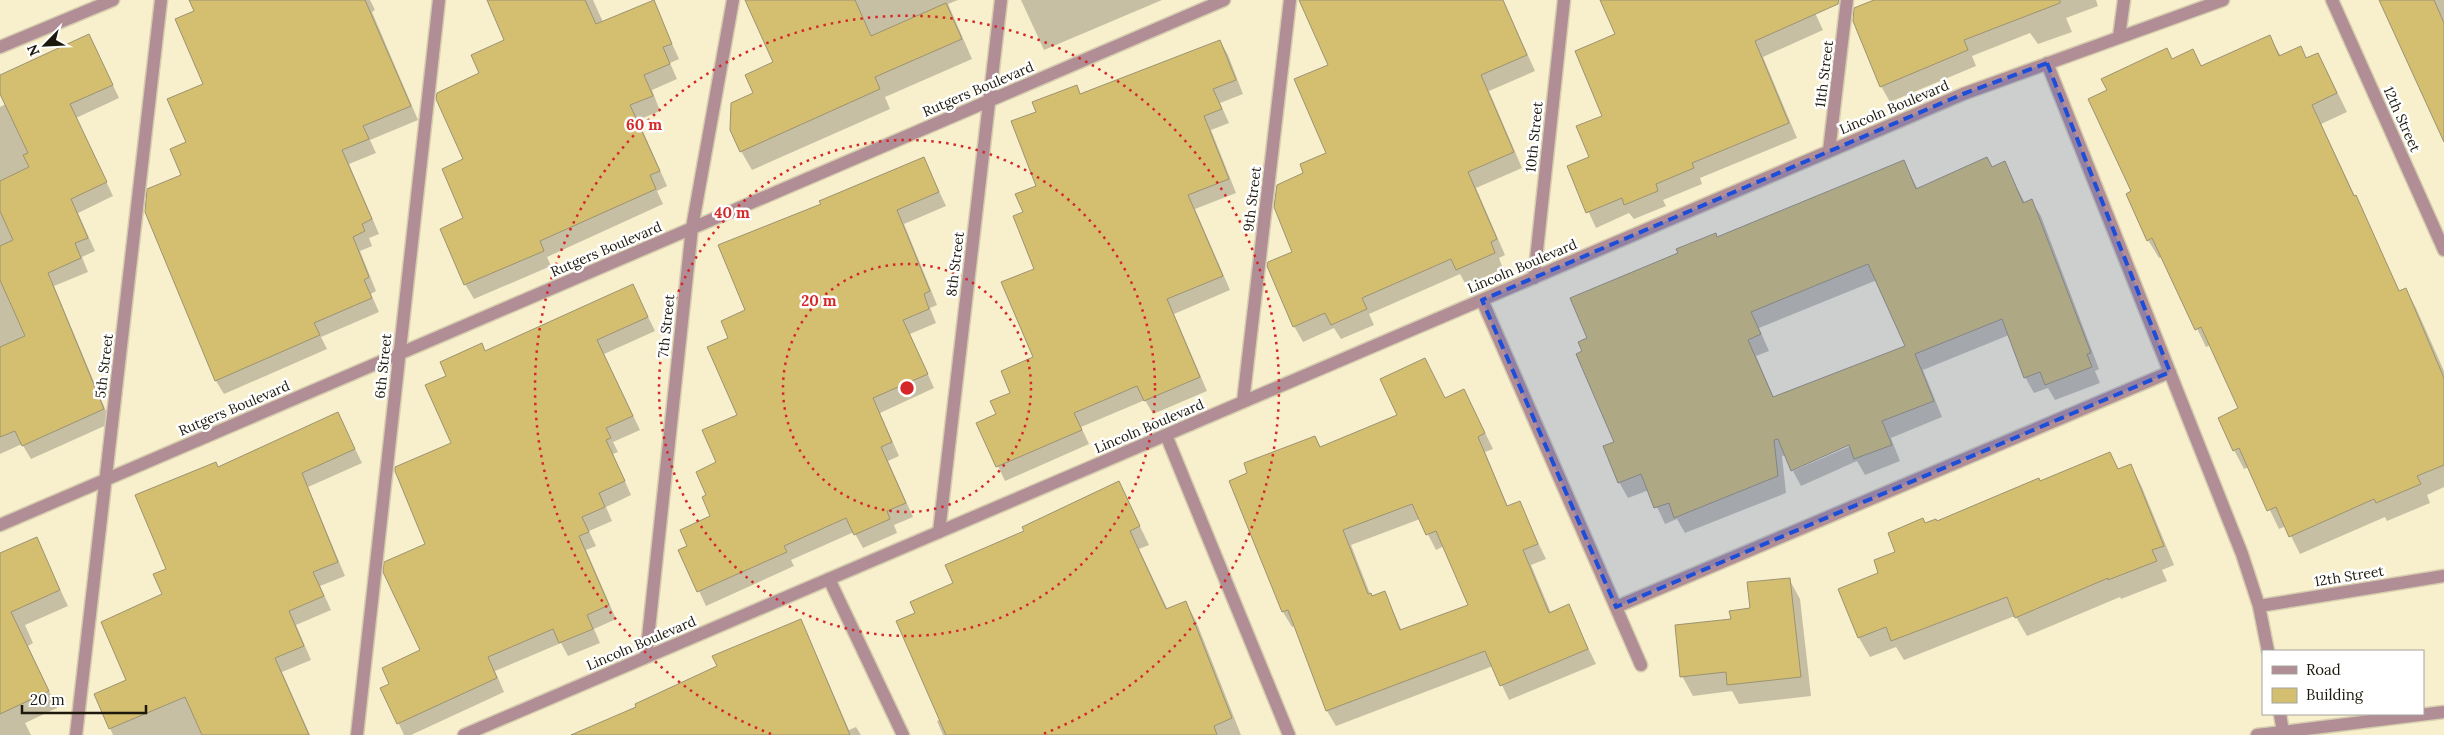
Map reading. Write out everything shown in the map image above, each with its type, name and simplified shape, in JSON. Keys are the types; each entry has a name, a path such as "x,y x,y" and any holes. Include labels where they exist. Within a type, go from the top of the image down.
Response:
{"street":[{"path":"0,47 112,0"},
{"name":"5th Street","path":"76,735 162,0"},
{"name":"6th Street","path":"357,735 439,0"},
{"name":"7th Street","path":"646,657 692,228 733,0"},
{"name":"8th Street","path":"940,532 1001,0"},
{"name":"Rutgers Boulevard","path":"0,525 1224,0"},
{"name":"9th Street","path":"1243,402 1290,0"},
{"name":"10th Street","path":"1534,278 1564,0"},
{"name":"11th Street","path":"1829,151 1848,0"},
{"path":"2124,0 2119,37 2223,0"},
{"name":"12th Street","path":"2332,0 2444,250"},
{"name":"Lincoln Boulevard","path":"464,735 1964,94 2119,37"},
{"path":"2047,63 2242,554 2259,606 2268,650"},
{"path":"1482,300 1641,664"},
{"path":"1616,608 2170,372"},
{"path":"1166,435 1289,735"},
{"name":"12th Street","path":"2259,606 2444,576"},
{"path":"829,579 903,735"},
{"path":"2424,714 2444,712"},
{"path":"2280,715 2283,732"},
{"path":"2257,735 2420,715"}],"highlighted area":[{"path":"2047,63 2170,372 1616,607 1482,300 1963,94"}],"building":[{"path":"189,0 365,0 411,106 363,126 369,139 342,150 372,219 362,224 365,231 353,237 369,277 364,280 372,298 314,323 320,335 215,381 145,212 147,189 181,175 170,149 186,142 167,99 203,84 175,19 194,11"},
{"path":"487,0 585,0 596,24 654,0 672,44 663,47 670,64 644,75 653,96 630,105 660,171 650,175 656,189 540,241 544,251 464,285 440,229 463,218 442,169 463,159 436,99 437,93 479,73 471,55 504,40"},
{"path":"745,0 855,0 871,36 946,3 962,39 875,77 880,89 740,152 730,130 731,103 753,93 745,75 773,62"},
{"path":"1299,0 1503,0 1527,55 1481,75 1514,152 1468,172 1497,239 1491,242 1495,253 1456,270 1451,259 1362,298 1367,309 1331,325 1325,313 1293,327 1267,266 1268,262 1292,252 1274,207 1277,185 1303,173 1300,164 1326,153 1294,79 1328,65"},
{"path":"1600,0 1839,0 1838,4 1755,41 1789,123 1692,163 1694,168 1656,184 1658,191 1624,205 1622,198 1586,213 1567,166 1589,157 1576,126 1602,116 1575,51 1615,34"},
{"path":"1874,0 2060,0 2060,3 1964,40 1968,50 1880,87 1853,21 1854,8"},
{"path":"2379,0 2434,0 2444,23 2444,142"},
{"path":"89,34 113,85 70,104 107,182 71,199 88,238 75,243 81,258 48,273 104,409 22,446 15,431 0,437 0,347 25,336 0,280 0,246 13,240 0,211 0,181 29,167 23,155 28,153 0,94 0,75"},
{"path":"2270,35 2279,56 2301,46 2306,58 2318,53 2337,93 2312,105 2354,196 2356,195 2399,291 2406,288 2444,378 2444,465 2417,476 2421,484 2376,503 2374,499 2289,537 2276,507 2267,511 2239,448 2233,451 2218,418 2238,408 2201,327 2195,330 2152,238 2147,241 2126,194 2131,191 2088,99 2107,90 2101,79 2167,48 2172,59 2193,49 2201,66"},
{"path":"1220,40 1236,80 1213,89 1222,109 1204,116 1229,179 1188,195 1223,276 1167,299 1200,377 1144,401 1137,386 1074,413 1082,430 996,467 976,423 996,414 990,401 1010,393 1001,371 1033,357 1001,282 1034,269 1013,216 1023,212 1015,194 1036,186 1011,121 1036,112 1032,102 1077,85 1080,94"},
{"path":"924,157 939,192 897,210 930,291 924,294 929,309 903,320 928,374 873,398 892,442 881,447 906,503 887,511 890,519 854,535 846,518 784,546 787,552 697,592 678,550 687,546 680,530 710,516 702,497 706,495 696,472 716,462 702,430 737,415 707,347 728,338 721,321 745,310 718,245 821,204 819,201"},
{"path":"1987,157 1992,167 2005,161 2023,203 2032,199 2091,353 2087,354 2092,367 2045,385 2040,372 2024,378 2002,319 1915,354 1934,401 1882,421 1892,445 1854,459 1849,445 1791,471 1778,439 1774,440 1778,476 1674,518 1669,503 1654,508 1641,474 1618,483 1603,446 1614,442 1576,354 1582,351 1578,342 1587,338 1570,298 1678,253 1676,249 1716,233 1717,237 1904,160 1916,189","holes":["1868,264 1905,346 1773,397 1748,340 1761,334 1751,312"]},
{"path":"633,284 648,317 597,340 633,416 606,428 611,438 606,440 625,481 599,493 605,507 582,517 589,532 579,536 609,605 587,615 593,629 559,643 553,629 488,657 497,678 397,724 380,688 389,684 382,668 420,650 383,572 384,562 425,544 395,467 451,443 425,385 446,376 440,362 482,343 485,351"},
{"path":"1425,358 1445,398 1464,389 1485,433 1478,437 1507,506 1520,501 1538,544 1523,550 1549,613 1569,604 1588,649 1500,686 1485,651 1326,711 1288,610 1282,612 1229,481 1247,473 1244,463 1315,436 1320,447 1397,415 1380,379","holes":["1412,504 1426,535 1436,531 1468,605 1400,630 1385,591 1372,596 1371,593 1368,594 1343,530"]},
{"path":"338,412 355,449 302,473 338,562 313,572 324,596 289,611 304,646 275,658 309,735 202,735 185,697 109,729 94,694 126,680 101,622 162,594 153,574 166,569 135,495 216,462 218,467"},
{"path":"2110,452 2118,469 2131,464 2164,546 2152,550 2157,561 2108,580 2108,578 2015,618 2007,597 1891,641 1886,627 1858,638 1838,589 1878,573 1874,560 1895,552 1888,533 1923,518 1925,523 1936,519 1937,521 2039,478 2040,481"},
{"path":"1119,481 1140,526 1130,531 1166,609 1186,601 1232,718 1214,726 1217,735 946,735 896,621 915,613 910,602 953,583 945,565 1024,531 1022,527"},
{"path":"37,537 60,590 11,612 49,691 0,714 0,553"},
{"path":"1790,578 1801,677 1727,685 1726,672 1680,677 1675,625 1731,619 1729,611 1750,608 1747,582"},
{"path":"801,619 850,735 571,735 636,707 635,704 717,666 712,656"}]}
